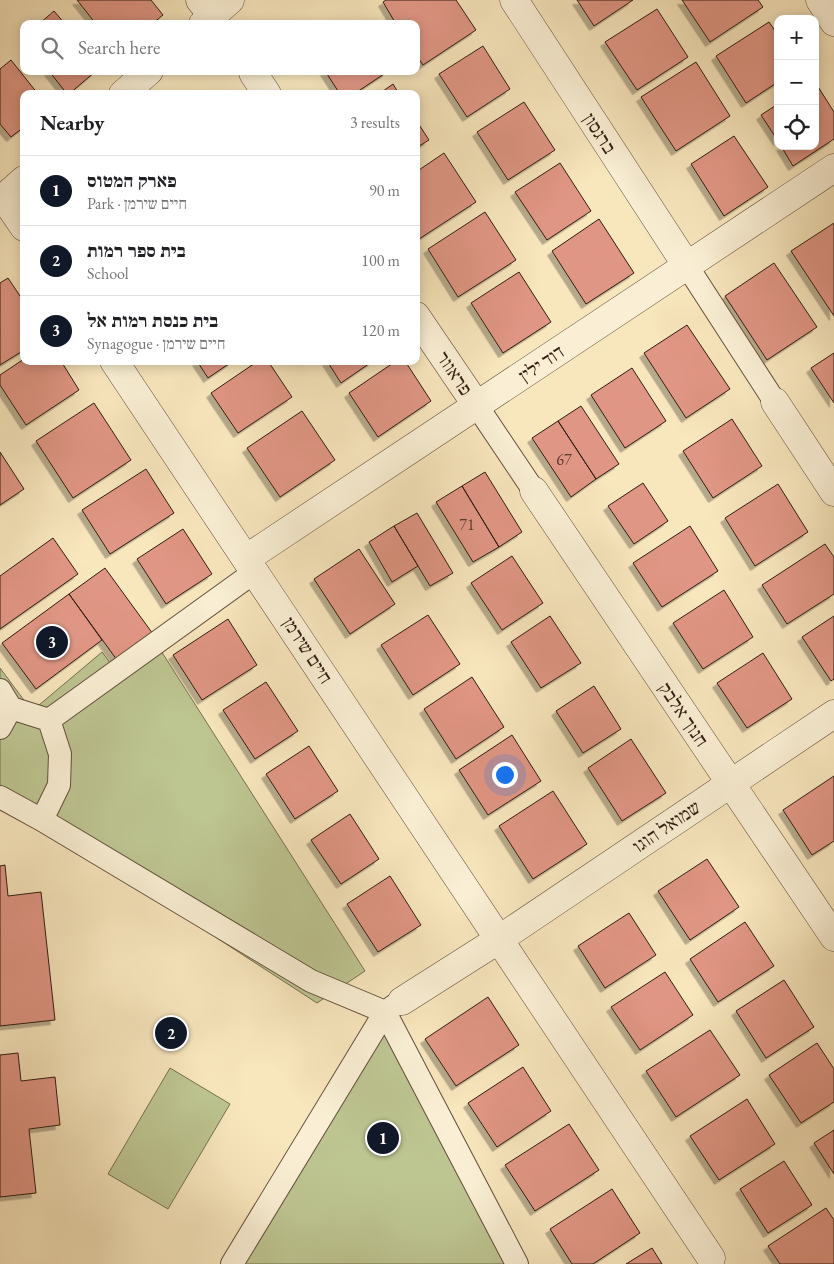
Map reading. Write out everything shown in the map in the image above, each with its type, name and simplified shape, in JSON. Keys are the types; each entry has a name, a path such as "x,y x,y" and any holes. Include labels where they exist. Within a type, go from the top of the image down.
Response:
{"street":[{"name":"ברגסון","path":"514,0 687,266"},
{"path":"128,90 144,75"},
{"name":"דוד ילין","path":"252,564 477,406 834,168"},
{"path":"9,193 20,218"},
{"path":"687,266 834,492"},
{"name":"פראוור","path":"420,322 477,406"},
{"name":"חיים שירמן","path":"117,365 252,564 498,940 711,1258"},
{"path":"477,406 534,491"},
{"name":"חנוך אלבק","path":"534,491 834,937"},
{"path":"49,720 252,564"},
{"path":"4,709 49,720"},
{"name":"שמואל הוגו","path":"394,1006 498,940 834,714"},
{"path":"42,820 59,785 60,754 49,720"},
{"path":"0,797 42,820 311,981 394,1006 517,1264"},
{"path":"232,1264 394,1006"}],"green space":[{"path":"156,643 365,971 317,1003 109,868 0,802 0,668 32,711 102,652 117,672"},
{"path":"385,1012 517,1264 245,1264"},
{"path":"170,1068 230,1104 168,1209 108,1174"}],"building":[{"path":"77,0 151,0 163,15 157,20 93,20"},
{"path":"386,0 456,0 476,30 423,65 420,61 420,20 394,20 383,2"},
{"path":"577,0 633,0 594,26"},
{"path":"682,0 758,0 763,7 710,42"},
{"path":"657,9 688,57 637,90 605,42"},
{"path":"54,11 62,20 44,20"},
{"path":"769,22 774,29 774,85 746,103 716,56"},
{"path":"483,46 510,89 467,117 439,74"},
{"path":"11,60 20,71 20,75 23,75 35,90 20,90 20,130 11,137 0,124 0,69"},
{"path":"696,62 730,116 676,151 641,97"},
{"path":"52,75 91,75 74,90 64,90"},
{"path":"328,75 382,75 360,90 337,90"},
{"path":"393,84 397,90 385,90"},
{"path":"819,88 834,112 834,139 819,149"},
{"path":"524,102 555,150 508,180 477,132"},
{"path":"774,107 774,135 761,115"},
{"path":"420,126 429,140 420,146"},
{"path":"734,136 768,187 724,216 691,164"},
{"path":"783,150 817,150 793,166"},
{"path":"444,153 476,202 420,238 420,169"},
{"path":"560,163 591,211 547,240 515,192"},
{"path":"485,212 516,260 458,297 428,249"},
{"path":"599,219 634,273 586,304 552,251"},
{"path":"834,223 834,316 791,251"},
{"path":"774,263 817,327 767,360 725,296"},
{"path":"519,272 551,322 503,353 471,303"},
{"path":"8,278 20,296 20,352 0,365 0,283"},
{"path":"687,325 730,389 686,418 644,353"},
{"path":"834,353 834,403 811,368"},
{"path":"20,362 20,365 63,365 79,390 26,425 0,385 0,375"},
{"path":"200,365 227,365 208,378"},
{"path":"252,365 271,365 292,397 238,433 211,393"},
{"path":"330,365 367,365 341,383"},
{"path":"390,365 408,365 431,401 378,437 349,393"},
{"path":"632,368 666,421 625,448 591,395"},
{"path":"94,403 131,460 73,498 36,441"},
{"path":"581,406 619,464 596,479 558,421"},
{"path":"302,411 335,460 280,497 247,448"},
{"path":"732,419 762,466 713,498 683,451"},
{"path":"558,421 596,479 571,497 532,438"},
{"path":"0,452 24,489 0,505"},
{"path":"146,469 174,513 110,554 82,510"},
{"path":"485,472 522,532 499,547 462,486"},
{"path":"643,483 668,521 634,544 608,506"},
{"path":"778,484 808,532 755,566 725,518"},
{"path":"462,486 499,547 473,562 436,502"},
{"path":"417,513 453,573 430,586 394,526"},
{"path":"394,526 418,566 392,582 369,542"},
{"path":"690,526 718,571 662,607 633,563"},
{"path":"183,529 212,574 166,604 137,559"},
{"path":"53,538 78,574 0,629 0,576"},
{"path":"825,544 834,557 834,594 787,624 762,585"},
{"path":"359,549 395,604 350,634 314,579"},
{"path":"512,556 543,603 502,630 471,583"},
{"path":"105,568 153,634 117,660 69,594"},
{"path":"724,590 753,637 703,669 673,623"},
{"path":"69,594 102,640 36,689 2,643"},
{"path":"428,615 460,664 413,695 381,645"},
{"path":"550,616 581,663 541,688 511,642"},
{"path":"834,616 834,679 831,681 802,637"},
{"path":"228,619 257,665 202,700 173,655"},
{"path":"763,653 792,699 747,728 717,683"},
{"path":"472,677 504,727 456,759 424,709"},
{"path":"266,682 298,731 255,759 223,710"},
{"path":"594,686 621,729 583,753 556,711"},
{"path":"512,735 541,781 488,815 459,770"},
{"path":"631,739 666,793 622,821 588,768"},
{"path":"309,746 338,791 295,819 266,774"},
{"path":"834,776 834,841 812,855 783,810"},
{"path":"553,791 587,844 533,879 499,826"},
{"path":"350,814 379,859 341,884 311,840"},
{"path":"707,859 739,907 690,940 658,891"},
{"path":"5,865 8,896 41,892 55,1020 0,1026 0,866"},
{"path":"390,876 421,925 378,952 347,904"},
{"path":"629,913 656,955 605,988 578,946"},
{"path":"745,922 774,966 718,1002 690,959"},
{"path":"665,972 693,1015 640,1050 611,1007"},
{"path":"784,980 814,1027 766,1058 736,1011"},
{"path":"488,997 519,1045 456,1086 425,1039"},
{"path":"710,1030 740,1075 676,1117 646,1071"},
{"path":"817,1043 834,1069 834,1102 801,1123 769,1075"},
{"path":"18,1053 21,1081 55,1077 60,1125 29,1129 36,1193 0,1197 0,1055"},
{"path":"523,1067 551,1111 497,1147 468,1103"},
{"path":"747,1099 775,1144 719,1180 690,1136"},
{"path":"569,1124 599,1170 535,1211 505,1165"},
{"path":"834,1130 834,1174 814,1143"},
{"path":"784,1161 812,1205 768,1233 740,1189"},
{"path":"612,1189 640,1233 593,1264 572,1264 550,1229"},
{"path":"826,1208 834,1220 834,1264 780,1264 768,1246"},
{"path":"652,1248 662,1264 626,1264"}],"place":[{"name":"בית כנסת רמות אל","path":"52,642"},
{"name":"בית ספר רמות","path":"171,1033"},
{"name":"פארק המטוס","path":"383,1138"}]}
